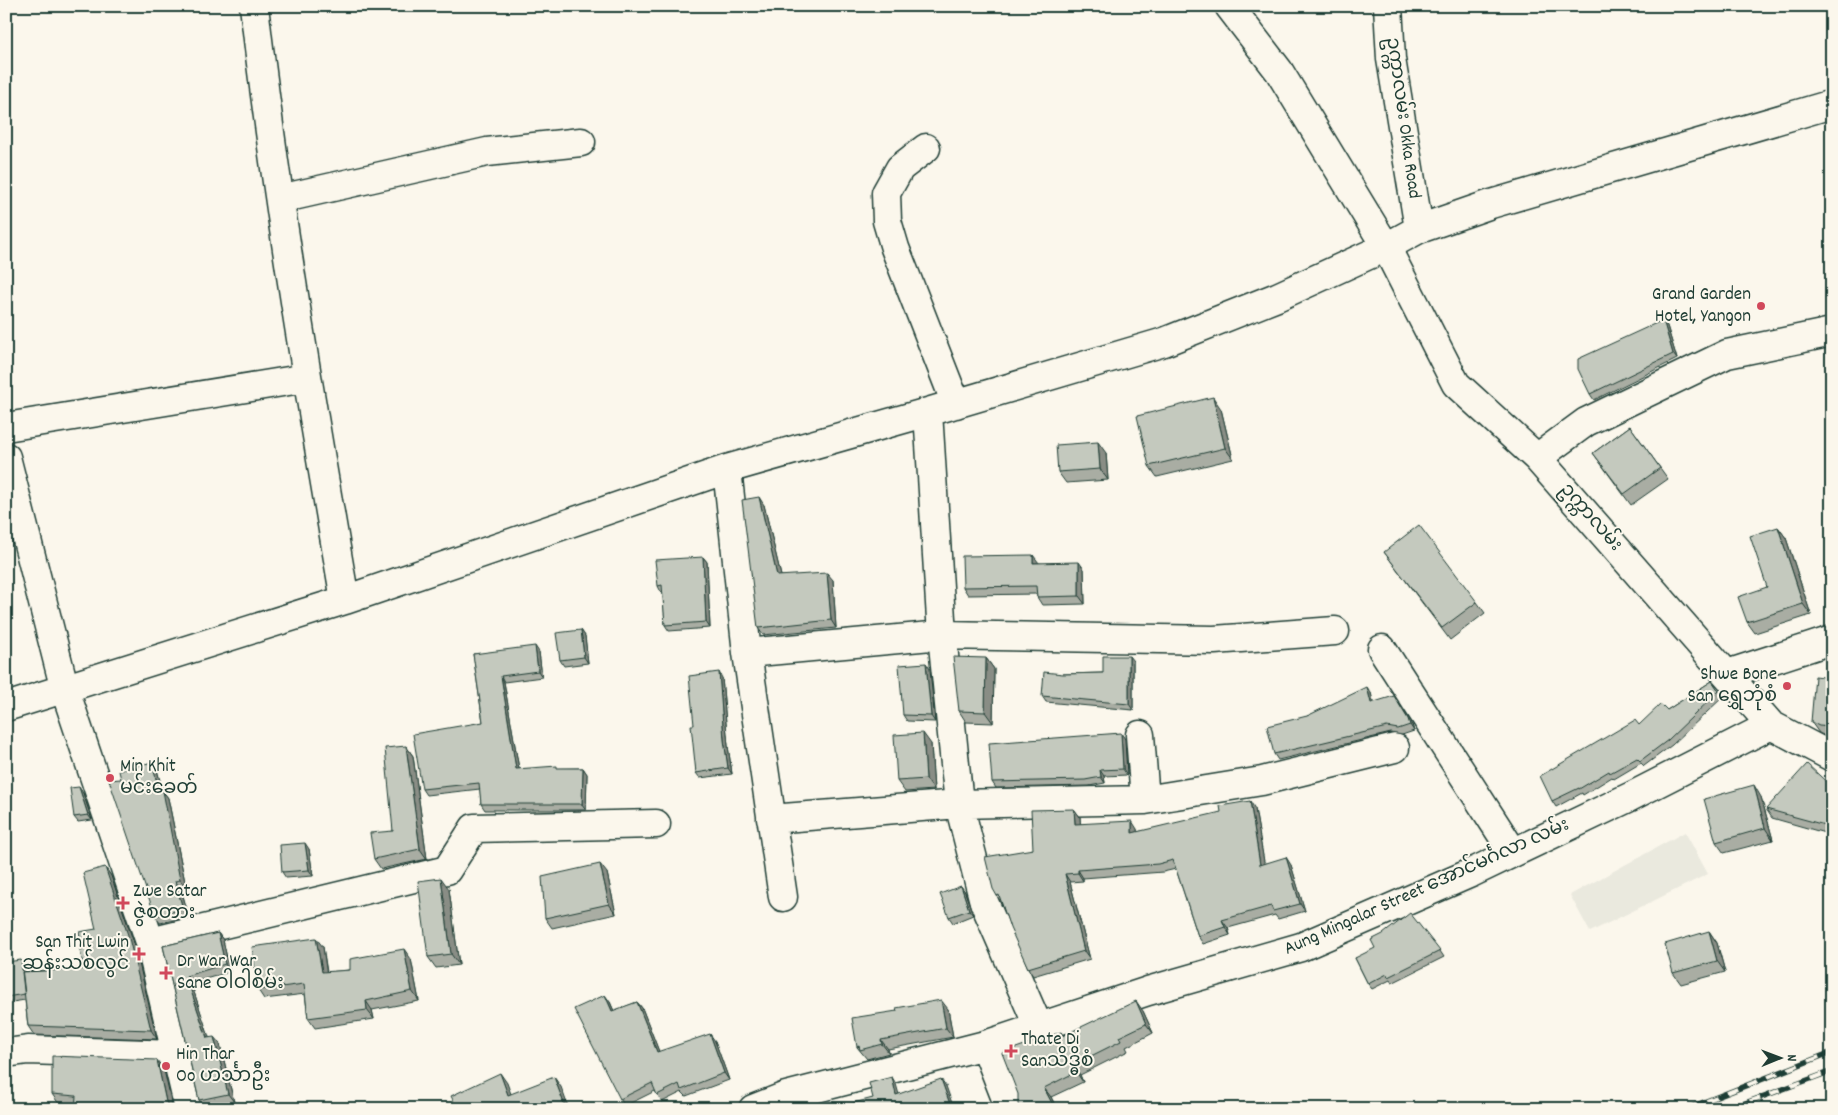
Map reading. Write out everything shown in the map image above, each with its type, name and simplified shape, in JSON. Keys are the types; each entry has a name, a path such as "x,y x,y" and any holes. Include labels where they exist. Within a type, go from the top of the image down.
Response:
{"street":[{"path":"254,6 266,108 307,378 345,600"},
{"name":"ဥက္ကာလမ်း","path":"1229,6 1279,72 1386,247 1456,384 1537,458 1771,725 1832,757"},
{"name":"ဥက္ကာလမ်း Okka Road","path":"1388,6 1391,59 1419,229"},
{"path":"6,708 345,600 727,469 1164,342 1277,297 1386,247 1419,229 1491,204 1832,104"},
{"path":"280,199 487,152 581,142"},
{"path":"926,148 900,168 886,193 887,221 895,248 956,404"},
{"path":"1537,458 1586,422 1727,354 1832,332"},
{"path":"6,427 307,378"},
{"path":"928,412 942,635 959,804 984,902 1039,1028"},
{"path":"6,457 10,489 65,690 150,942 189,1109"},
{"path":"727,469 747,653 783,896"},
{"path":"747,653 942,635 1214,640 1335,631"},
{"path":"1726,674 1832,640"},
{"path":"1382,649 1512,852"},
{"name":"Aung Mingalar Street အောင်မင်္ဂလာ လမ်း","path":"753,1109 786,1096 985,1045 1148,991 1301,947 1471,873 1630,797 1771,725"},
{"path":"1140,735 1145,800"},
{"path":"772,819 959,804 1145,800 1262,781 1394,748"},
{"path":"150,942 447,870 474,828 656,824"},
{"path":"985,1045 1010,1109"},
{"path":"6,1053 28,1050 176,1055"}],"shaded area":[{"path":"1685,832 1708,874 1590,932 1570,895"}],"building":[{"path":"1663,320 1673,354 1590,394 1578,369 1578,359"},
{"path":"1213,397 1225,448 1149,466 1137,416"},
{"path":"1630,426 1660,468 1624,494 1593,453"},
{"path":"1098,442 1100,469 1058,472 1056,445"},
{"path":"759,497 777,576 827,573 831,620 758,628 742,500"},
{"path":"1419,525 1477,602 1442,628 1384,552"},
{"path":"1778,527 1803,604 1747,622 1738,597 1767,587 1750,536"},
{"path":"1033,555 1033,563 1079,562 1079,596 1037,597 1036,586 963,587 962,556"},
{"path":"703,557 706,622 665,625 662,585 658,586 655,560"},
{"path":"581,630 584,657 560,660 556,633"},
{"path":"535,646 538,671 501,676 516,769 557,766 557,768 583,768 582,804 481,804 479,783 422,789 413,734 483,722 473,654"},
{"path":"1103,656 1129,656 1129,704 1042,696 1044,672 1063,674 1103,673"},
{"path":"953,657 986,658 985,712 959,711"},
{"path":"926,663 931,716 903,715 899,665"},
{"path":"719,672 728,768 696,773 691,725 694,725 689,676"},
{"path":"1815,676 1832,678 1832,727 1819,726 1811,722"},
{"path":"1712,681 1719,691 1668,740 1640,761 1637,758 1552,801 1540,776 1635,720 1639,725 1661,704 1667,710"},
{"path":"1367,687 1371,703 1394,696 1410,725 1398,729 1387,727 1274,754 1267,726 1307,716"},
{"path":"923,733 926,779 897,781 894,735"},
{"path":"1121,733 1123,769 1100,770 1101,777 1085,780 992,782 989,743"},
{"path":"406,746 420,849 374,859 370,833 393,831 385,748"},
{"path":"152,762 159,792 163,791 180,880 175,881 183,909 155,916 109,780 121,779 119,771"},
{"path":"1807,764 1832,787 1832,827 1766,809"},
{"path":"1754,785 1765,828 1716,842 1704,799"},
{"path":"79,787 88,815 74,817 70,788"},
{"path":"1250,801 1260,865 1286,857 1300,904 1273,911 1271,906 1222,920 1225,927 1198,936 1173,860 1158,864 1078,870 1078,873 1065,874 1084,951 1028,968 1010,928 999,895 997,896 993,889 985,857 1033,849 1031,810 1074,809 1075,824 1132,821 1132,833 1221,812 1220,806"},
{"path":"305,843 309,870 282,872 280,845"},
{"path":"600,864 609,904 545,918 542,877"},
{"path":"105,867 129,938 151,1030 28,1026 22,972 84,969 80,950 83,949 79,932 96,929 83,873"},
{"path":"441,878 451,954 428,957 418,881"},
{"path":"961,886 969,910 949,917 940,894"},
{"path":"1410,913 1440,951 1388,977 1387,974 1368,984 1355,958 1375,948 1371,940 1383,934"},
{"path":"1709,931 1717,961 1673,973 1665,944"},
{"path":"218,933 225,964 186,976 207,1038 214,1037 228,1094 199,1100 163,946"},
{"path":"316,938 322,972 350,970 350,959 404,949 412,991 366,1001 367,1010 308,1018 304,984 258,990 252,947"},
{"path":"21,960 25,994 6,997 6,962"},
{"path":"605,995 612,1011 637,1002 657,1052 710,1034 724,1073 681,1090 679,1084 657,1095 652,1083 620,1099 574,1009"},
{"path":"941,1000 946,1028 881,1040 882,1044 860,1050 859,1046 857,1047 852,1018 897,1011 896,1008"},
{"path":"1136,1001 1146,1024 1119,1037 1121,1041 1073,1065 1076,1072 1044,1088 1055,1109 1020,1109 1018,1094 1002,1053 1061,1032 1062,1036"},
{"path":"52,1056 157,1060 166,1102 170,1109 75,1109 76,1096 52,1094"},
{"path":"500,1073 508,1095 554,1077 566,1109 446,1109 455,1104 451,1096"},
{"path":"892,1077 896,1095 941,1079 951,1107 947,1109 830,1109 873,1098 869,1083"}],"railway":[{"path":"1686,1109 1832,1052"},
{"path":"1729,1109 1832,1071"}],"place":[{"name":"Grand Garden Hotel, Yangon","path":"1761,306"},
{"name":"Shwe Bone San ရွှေဘုံစံ","path":"1787,686"},
{"name":"Min Khit မင်းခေတ်","path":"110,778"},
{"name":"Zwe Satar ဇွဲစတား","path":"123,903"},
{"name":"San Thit Lwin ဆန်းသစ်လွင်","path":"139,954"},
{"name":"Dr War War Sane ဝါဝါစိမ်း","path":"166,973"},
{"name":"Thate Di Sanသိဒ္ဓိစံ","path":"1011,1051"},
{"name":"Hin Thar Oo ဟင်္သာဦး","path":"166,1066"}]}
